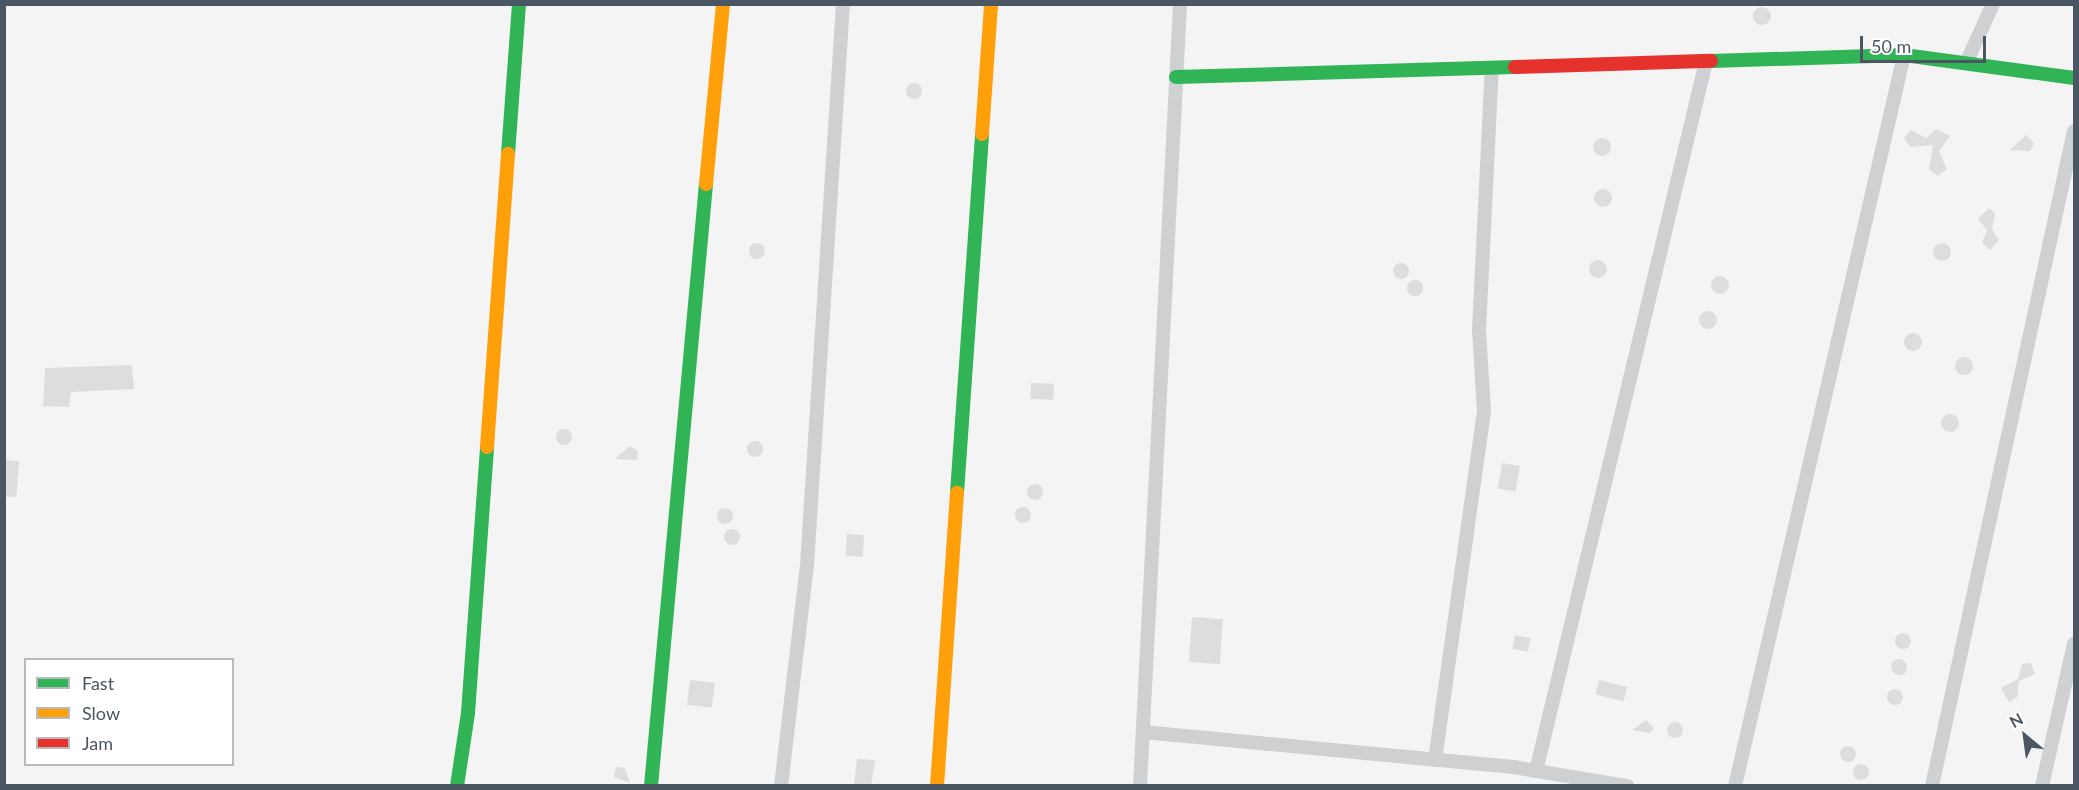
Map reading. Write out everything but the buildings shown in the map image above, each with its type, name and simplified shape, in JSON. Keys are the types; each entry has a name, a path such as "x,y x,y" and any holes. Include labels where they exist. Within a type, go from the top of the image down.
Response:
{"street":[{"path":"457,786 468,712 519,4"},
{"path":"651,786 723,4"},
{"path":"782,786 807,565 843,4"},
{"path":"936,786 991,4"},
{"path":"1140,786 1180,4"},
{"path":"1966,63 1993,4"},
{"path":"1176,78 1904,55 2074,78"},
{"path":"1735,786 1904,55"},
{"path":"1545,777 1706,61"},
{"path":"1435,760 1484,412 1479,330 1492,68"},
{"path":"1932,786 2074,131"},
{"path":"2042,786 2074,644"},
{"path":"1143,732 1435,760 1545,777 1627,786"}],"traffic: fast":[{"path":"508,154 519,4"},
{"path":"1711,61 1904,55 2074,78"},
{"path":"1176,77 1515,67"},
{"path":"957,493 982,134"},
{"path":"651,786 706,184"},
{"path":"457,786 468,713 487,447"}],"traffic: slow":[{"path":"706,184 723,4"},
{"path":"982,134 991,4"},
{"path":"487,447 508,154"},
{"path":"937,786 957,493"}],"traffic: jam":[{"path":"1515,67 1711,61"}]}
